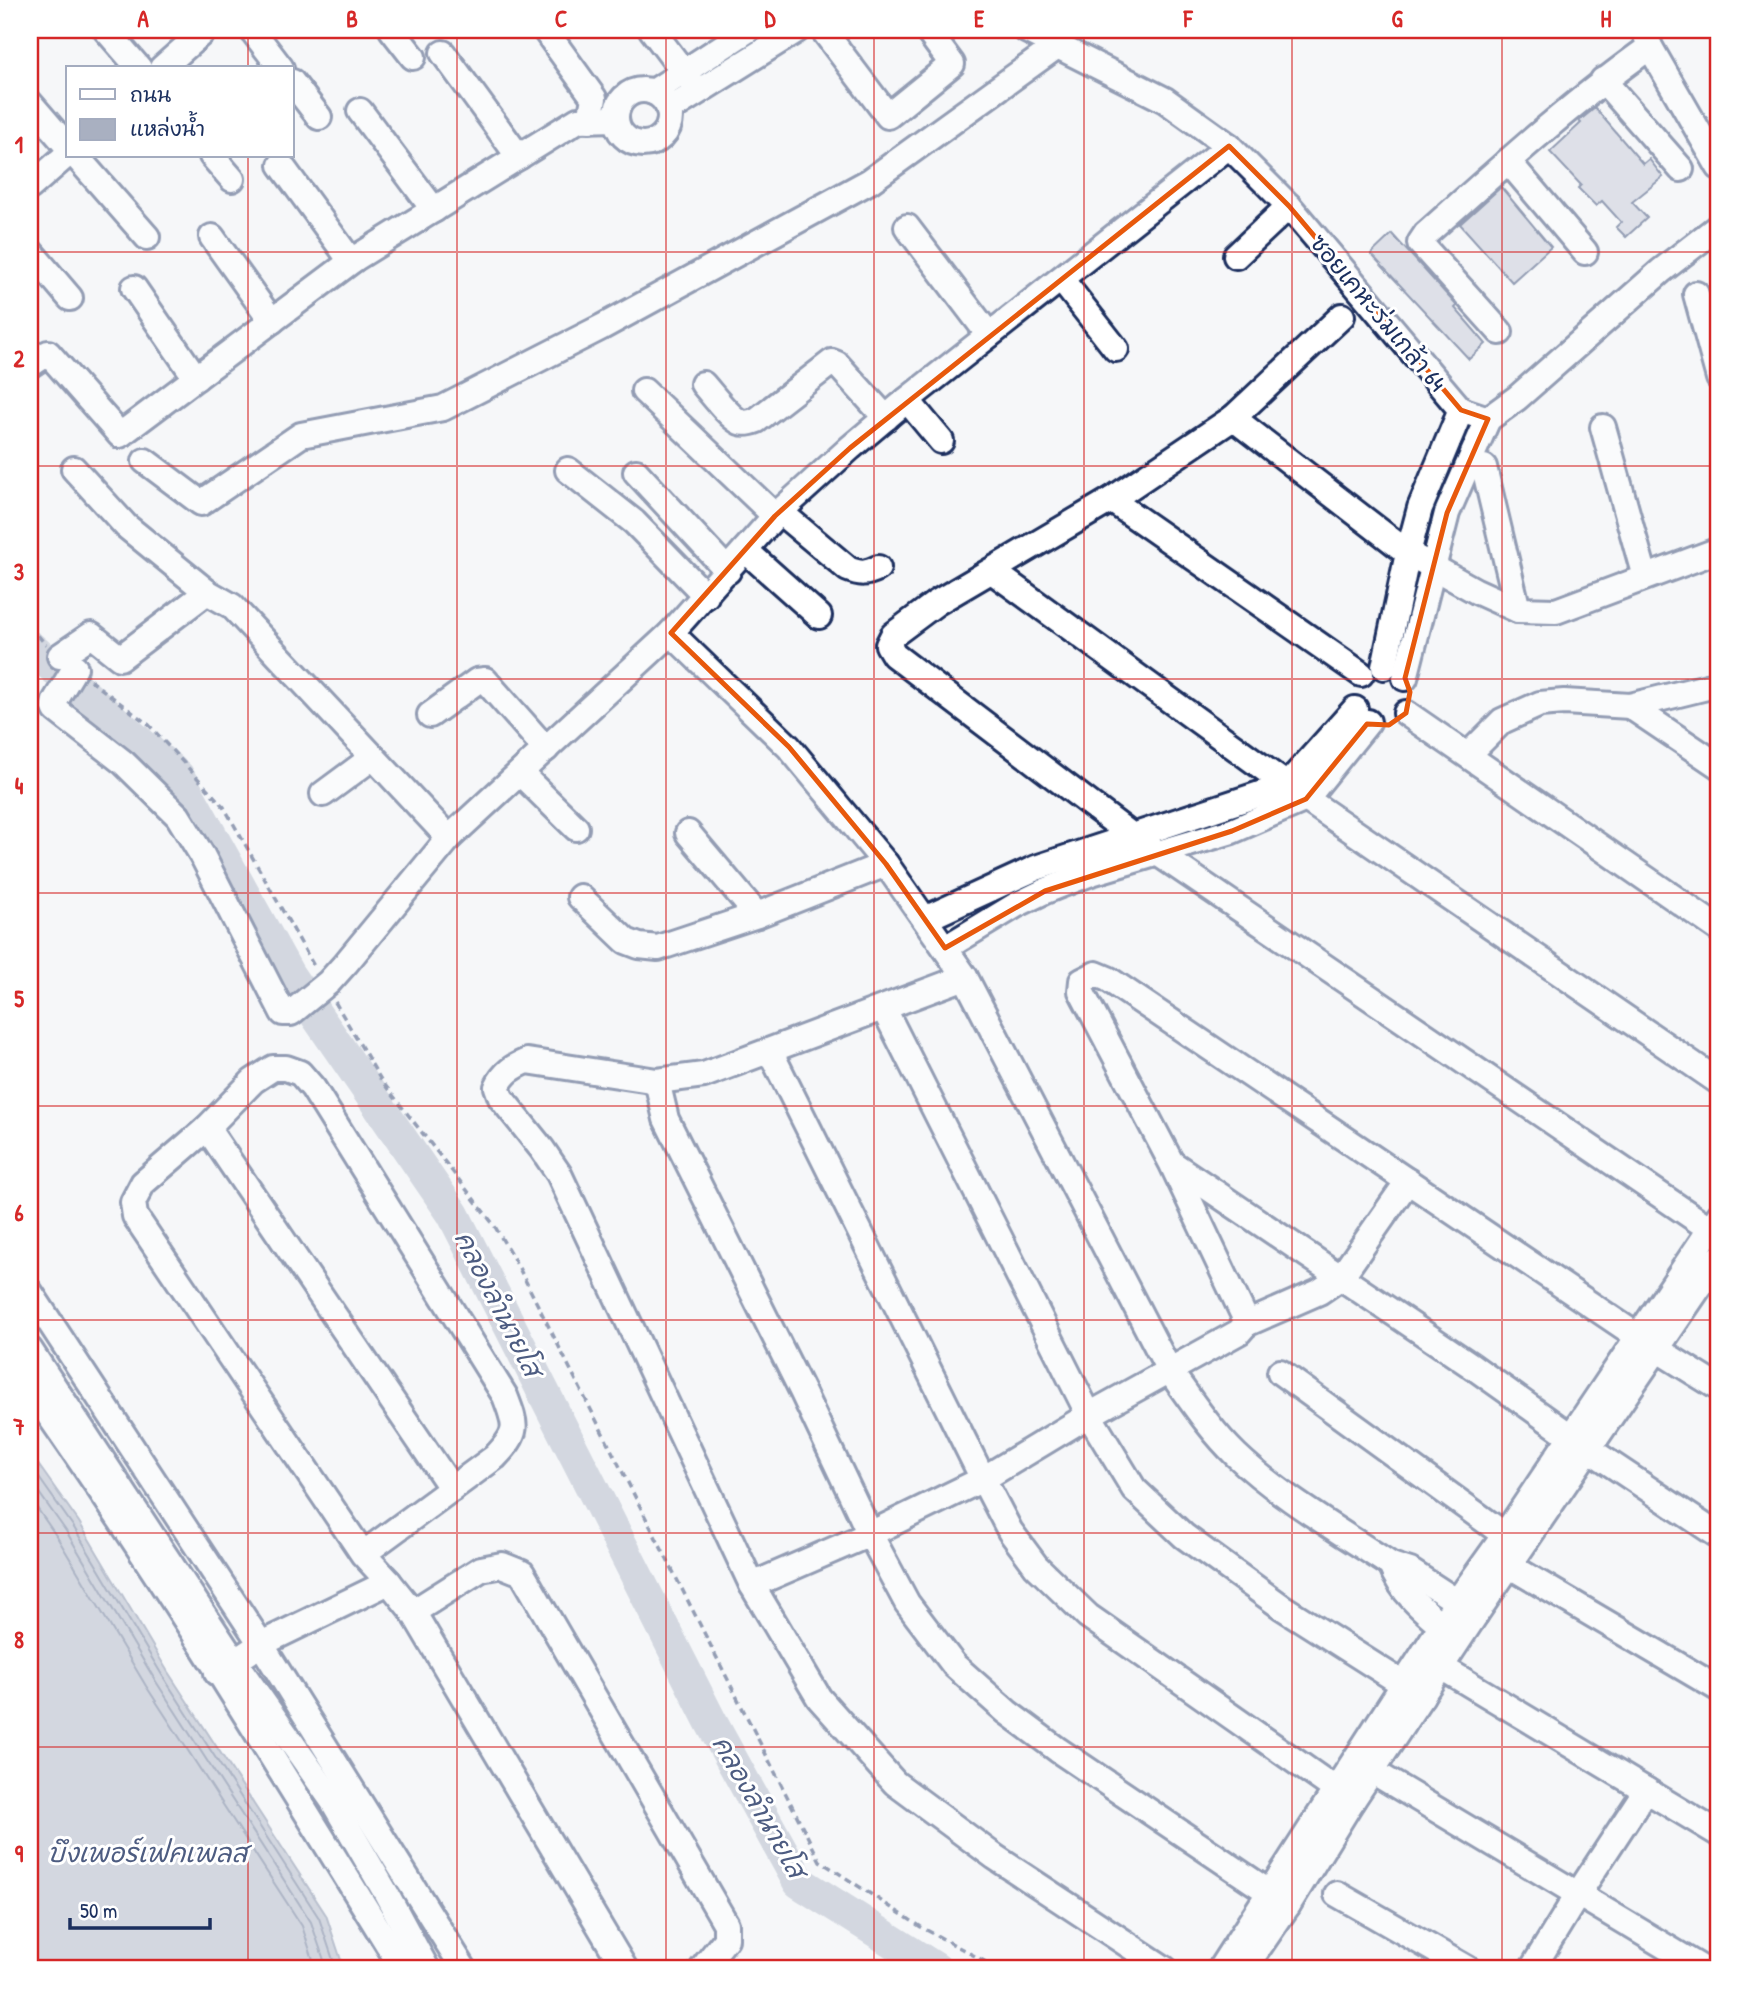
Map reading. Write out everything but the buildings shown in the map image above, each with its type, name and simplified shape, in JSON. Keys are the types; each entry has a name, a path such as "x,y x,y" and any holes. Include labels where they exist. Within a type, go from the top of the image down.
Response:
{"street":[{"path":"106,30 137,66"},
{"path":"164,66 205,30"},
{"path":"252,30 279,66"},
{"path":"392,30 413,57"},
{"path":"545,30 594,98 590,120"},
{"path":"652,30 698,92"},
{"path":"661,101 683,72 748,30"},
{"path":"823,30 888,116 953,64 928,30"},
{"name":"ซอยเคหะร่มเกล้า 64","path":"1026,30 1165,100 1229,146 1289,206 1461,410 1488,419"},
{"path":"661,101 670,120 662,136 646,144 628,140 621,133 617,120 618,107 629,94 637,91 661,101 698,92 783,33"},
{"path":"1500,332 1420,243 1426,234 1603,80 1647,38 1719,167"},
{"path":"145,461 201,503 301,435 443,408 602,327 870,181 1057,46"},
{"path":"443,53 519,157"},
{"path":"1603,80 1681,170"},
{"path":"294,85 319,117"},
{"path":"30,103 66,145"},
{"path":"360,111 434,210"},
{"path":"30,365 48,353 120,435 353,260 578,120 617,120"},
{"path":"207,592 120,658 91,635 69,665 55,701 56,710 124,763 178,816 202,855 284,1013 291,1013 326,983 449,838 671,633 778,514 907,400 1229,146"},
{"path":"30,187 66,155"},
{"path":"78,158 147,237"},
{"path":"214,158 232,179"},
{"path":"1508,161 1585,252"},
{"path":"281,165 351,261 353,260"},
{"path":"1236,256 1289,206"},
{"path":"907,226 989,335"},
{"path":"1111,500 1383,673 1410,692 1406,713 1389,725 1375,725 1362,716 1352,692 1383,673 1433,566 1447,513 1488,419 1517,398 1661,271 1719,226"},
{"path":"212,237 272,321"},
{"path":"30,251 70,298"},
{"path":"1061,279 1116,349"},
{"path":"134,288 196,378"},
{"path":"1696,294 1719,378"},
{"path":"1244,1969 1278,1899 1450,1633 1512,1550 1648,1343 1716,1227 1131,835 894,656 888,645 893,635 936,603 1111,500 1233,418 1342,316"},
{"path":"703,384 734,417 742,423 749,423 757,420 831,362 837,363 886,418"},
{"path":"644,391 778,514 848,569 868,573 878,568"},
{"path":"907,400 941,441"},
{"path":"1383,673 1420,508 1461,410"},
{"path":"1233,418 1408,553 1476,591 1518,610 1556,611 1719,550"},
{"path":"1603,427 1645,577"},
{"path":"1485,467 1518,610"},
{"path":"74,469 125,526 207,592 232,606 449,838"},
{"path":"568,470 634,522 706,596"},
{"path":"636,472 728,571"},
{"path":"746,550 819,616"},
{"path":"992,571 1296,792 1719,1082"},
{"path":"671,633 789,747 886,864 965,977 1169,1370 1206,1422 1236,1455 1276,1488 1391,1565 1410,1571 1466,1609"},
{"path":"430,715 477,681 485,680 547,749"},
{"path":"1468,755 1502,721 1540,704 1564,702 1630,706 1719,684"},
{"path":"1630,706 1719,766"},
{"path":"1406,713 1719,929"},
{"path":"945,948 1016,905 1045,891 1091,873 1232,831 1296,792 1362,716"},
{"path":"323,793 373,757"},
{"path":"520,773 576,828"},
{"path":"925,919 1036,868 1131,835 1296,792"},
{"path":"688,833 757,915"},
{"path":"580,897 626,941 658,948 757,915 886,864"},
{"path":"1246,1324 1172,1164 1081,991 1082,981 1088,976 1096,974 1108,979 1719,1388"},
{"path":"965,977 704,1075 657,1081 527,1061 512,1067 502,1076 497,1087 501,1098 559,1174 752,1586 819,1698 895,1783 995,1857 1165,1969"},
{"path":"884,1009 1089,1415 1134,1489 1184,1536 1282,1607 1414,1691"},
{"path":"770,1051 1010,1531 1037,1566 1088,1616 1344,1796"},
{"path":"363,1554 495,1457 512,1439 514,1419 505,1396 313,1088 300,1073 286,1068 273,1068 253,1081 206,1128 143,1183 133,1202 135,1216 363,1554 414,1612 625,1969"},
{"path":"657,1081 666,1119 870,1534 907,1603 954,1665 1007,1712 1058,1750 1278,1899"},
{"path":"206,1128 452,1489"},
{"path":"1172,1164 1719,1536"},
{"path":"752,1586 870,1534 983,1479 1089,1415 1239,1332 1246,1324 1319,1292 1341,1277 1408,1181"},
{"path":"1648,1343 1719,1258"},
{"path":"30,1292 261,1644 464,1969"},
{"path":"30,1350 226,1667 403,1969"},
{"path":"1280,1372 1512,1550 1719,1689"},
{"path":"30,1388 226,1667 332,1800 427,1969"},
{"path":"414,1612 481,1569 502,1564 522,1573 726,1924 726,1939 702,1969"},
{"path":"1391,1565 1403,1589 1450,1633"},
{"path":"226,1667 261,1644 389,1582"},
{"path":"1344,1796 1372,1771 1414,1691 1441,1667 1450,1633"},
{"path":"1441,1667 1719,1834"},
{"path":"1372,1771 1703,1969"},
{"path":"1532,1969 1646,1790"},
{"path":"1337,1894 1468,1969"},
{"path":"1220,1969 1278,1899"}],"path":[{"path":"30,625 41,640 69,665 149,725 224,807 381,1080 494,1225 519,1268 820,1861 921,1927 999,1969"}],"highlighted area":[{"path":"1229,146 1289,206 1461,410 1488,419 1447,513 1405,678 1410,692 1406,713 1389,725 1367,724 1306,799 1232,831 1045,891 945,948 886,864 789,747 671,633 775,516 850,448"}],"water":[{"name":"บึงเพอร์เฟคเพลส","path":"30,1453 79,1522 168,1672 326,1915 344,1969 30,1969"}],"waterway":[{"name":"คลองลำนายโส","path":"30,647 178,776 288,974 453,1214 711,1722 799,1882 936,1969"}]}
